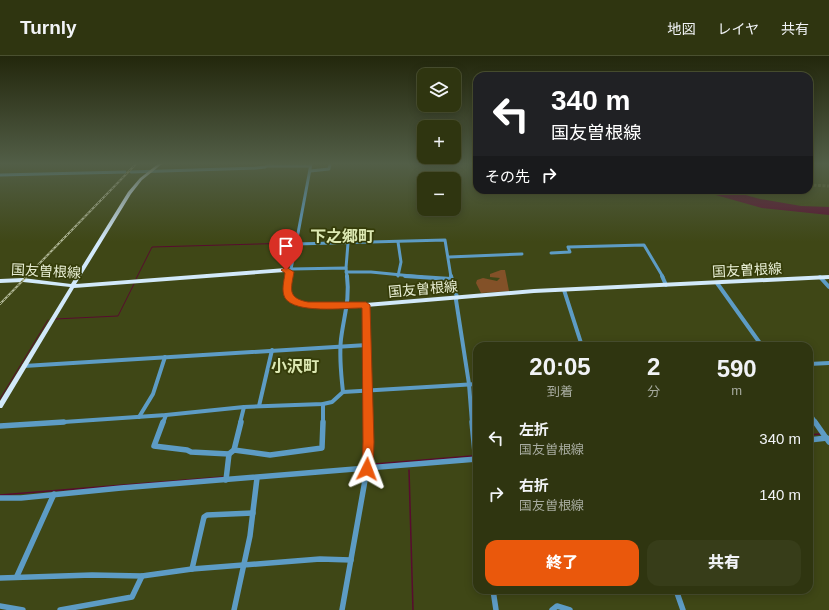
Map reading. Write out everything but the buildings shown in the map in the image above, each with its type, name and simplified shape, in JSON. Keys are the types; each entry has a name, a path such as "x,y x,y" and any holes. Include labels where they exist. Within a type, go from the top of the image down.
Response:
{"main road":[{"path":"0,406 132,190"},
{"name":"国友曽根線","path":"0,281 17,280 73,286 290,270 287,290 289,297 297,303 308,305 366,305 564,290 829,277"}],"street":[{"path":"306,190 290,270 346,270 398,276 451,279"},
{"path":"296,244 445,240 449,257 451,279 453,281 457,297 456,300 469,384 473,422"},
{"path":"398,242 402,256 398,276"},
{"path":"343,392 340,369 341,346 349,293 346,270 348,243"},
{"path":"551,253 570,252 568,247 644,245 651,258 657,264 666,285"},
{"path":"449,257 522,254"},
{"path":"820,277 829,287"},
{"path":"717,283 759,342"},
{"path":"564,290 581,342"},
{"path":"342,610 367,469 369,442 366,305"},
{"path":"24,366 367,345"},
{"path":"259,406 272,350"},
{"path":"139,417 153,394 165,357"},
{"path":"813,364 829,363"},
{"path":"0,426 166,415 244,407 322,404 332,402 343,392 473,384"},
{"path":"234,450 270,455 322,448 322,404"},
{"path":"166,415 154,446 187,450 191,452 229,454 234,450 244,407"},
{"path":"813,418 826,436 813,439"},
{"path":"226,480 229,454"},
{"path":"0,498 473,459"},
{"path":"234,610 250,536 257,478"},
{"path":"17,576 54,494"},
{"path":"192,569 204,517 207,514 253,513"},
{"path":"0,578 17,576 142,576 192,569 320,559 351,560"},
{"path":"60,610 132,596 142,576"},
{"path":"494,594 496,610"},
{"path":"677,594 683,610"},
{"path":"0,606 23,610"},
{"path":"552,610 557,606 570,610"}],"shaded area":[{"path":"712,194 742,194 760,199 801,206 829,207 829,215 762,208"},
{"path":"505,270 509,291 481,293 476,283 477,280 483,278 497,281 500,278 490,277 490,274"}],"waterway":[{"path":"136,279 152,247 294,243"},
{"path":"55,319 118,316 134,284"},
{"path":"0,399 48,320"},
{"path":"813,435 820,434"},
{"path":"375,464 472,456"},
{"path":"409,470 413,610"},
{"path":"0,495 223,477"}],"railway":[{"path":"0,304 111,190"}],"district":[{"name":"下之郷町","path":"342,236"},
{"name":"小沢町","path":"295,366"}],"route":[{"path":"286,270 290,272 287,285 289,297 297,303 308,305 366,305 369,442 367,469"}]}
